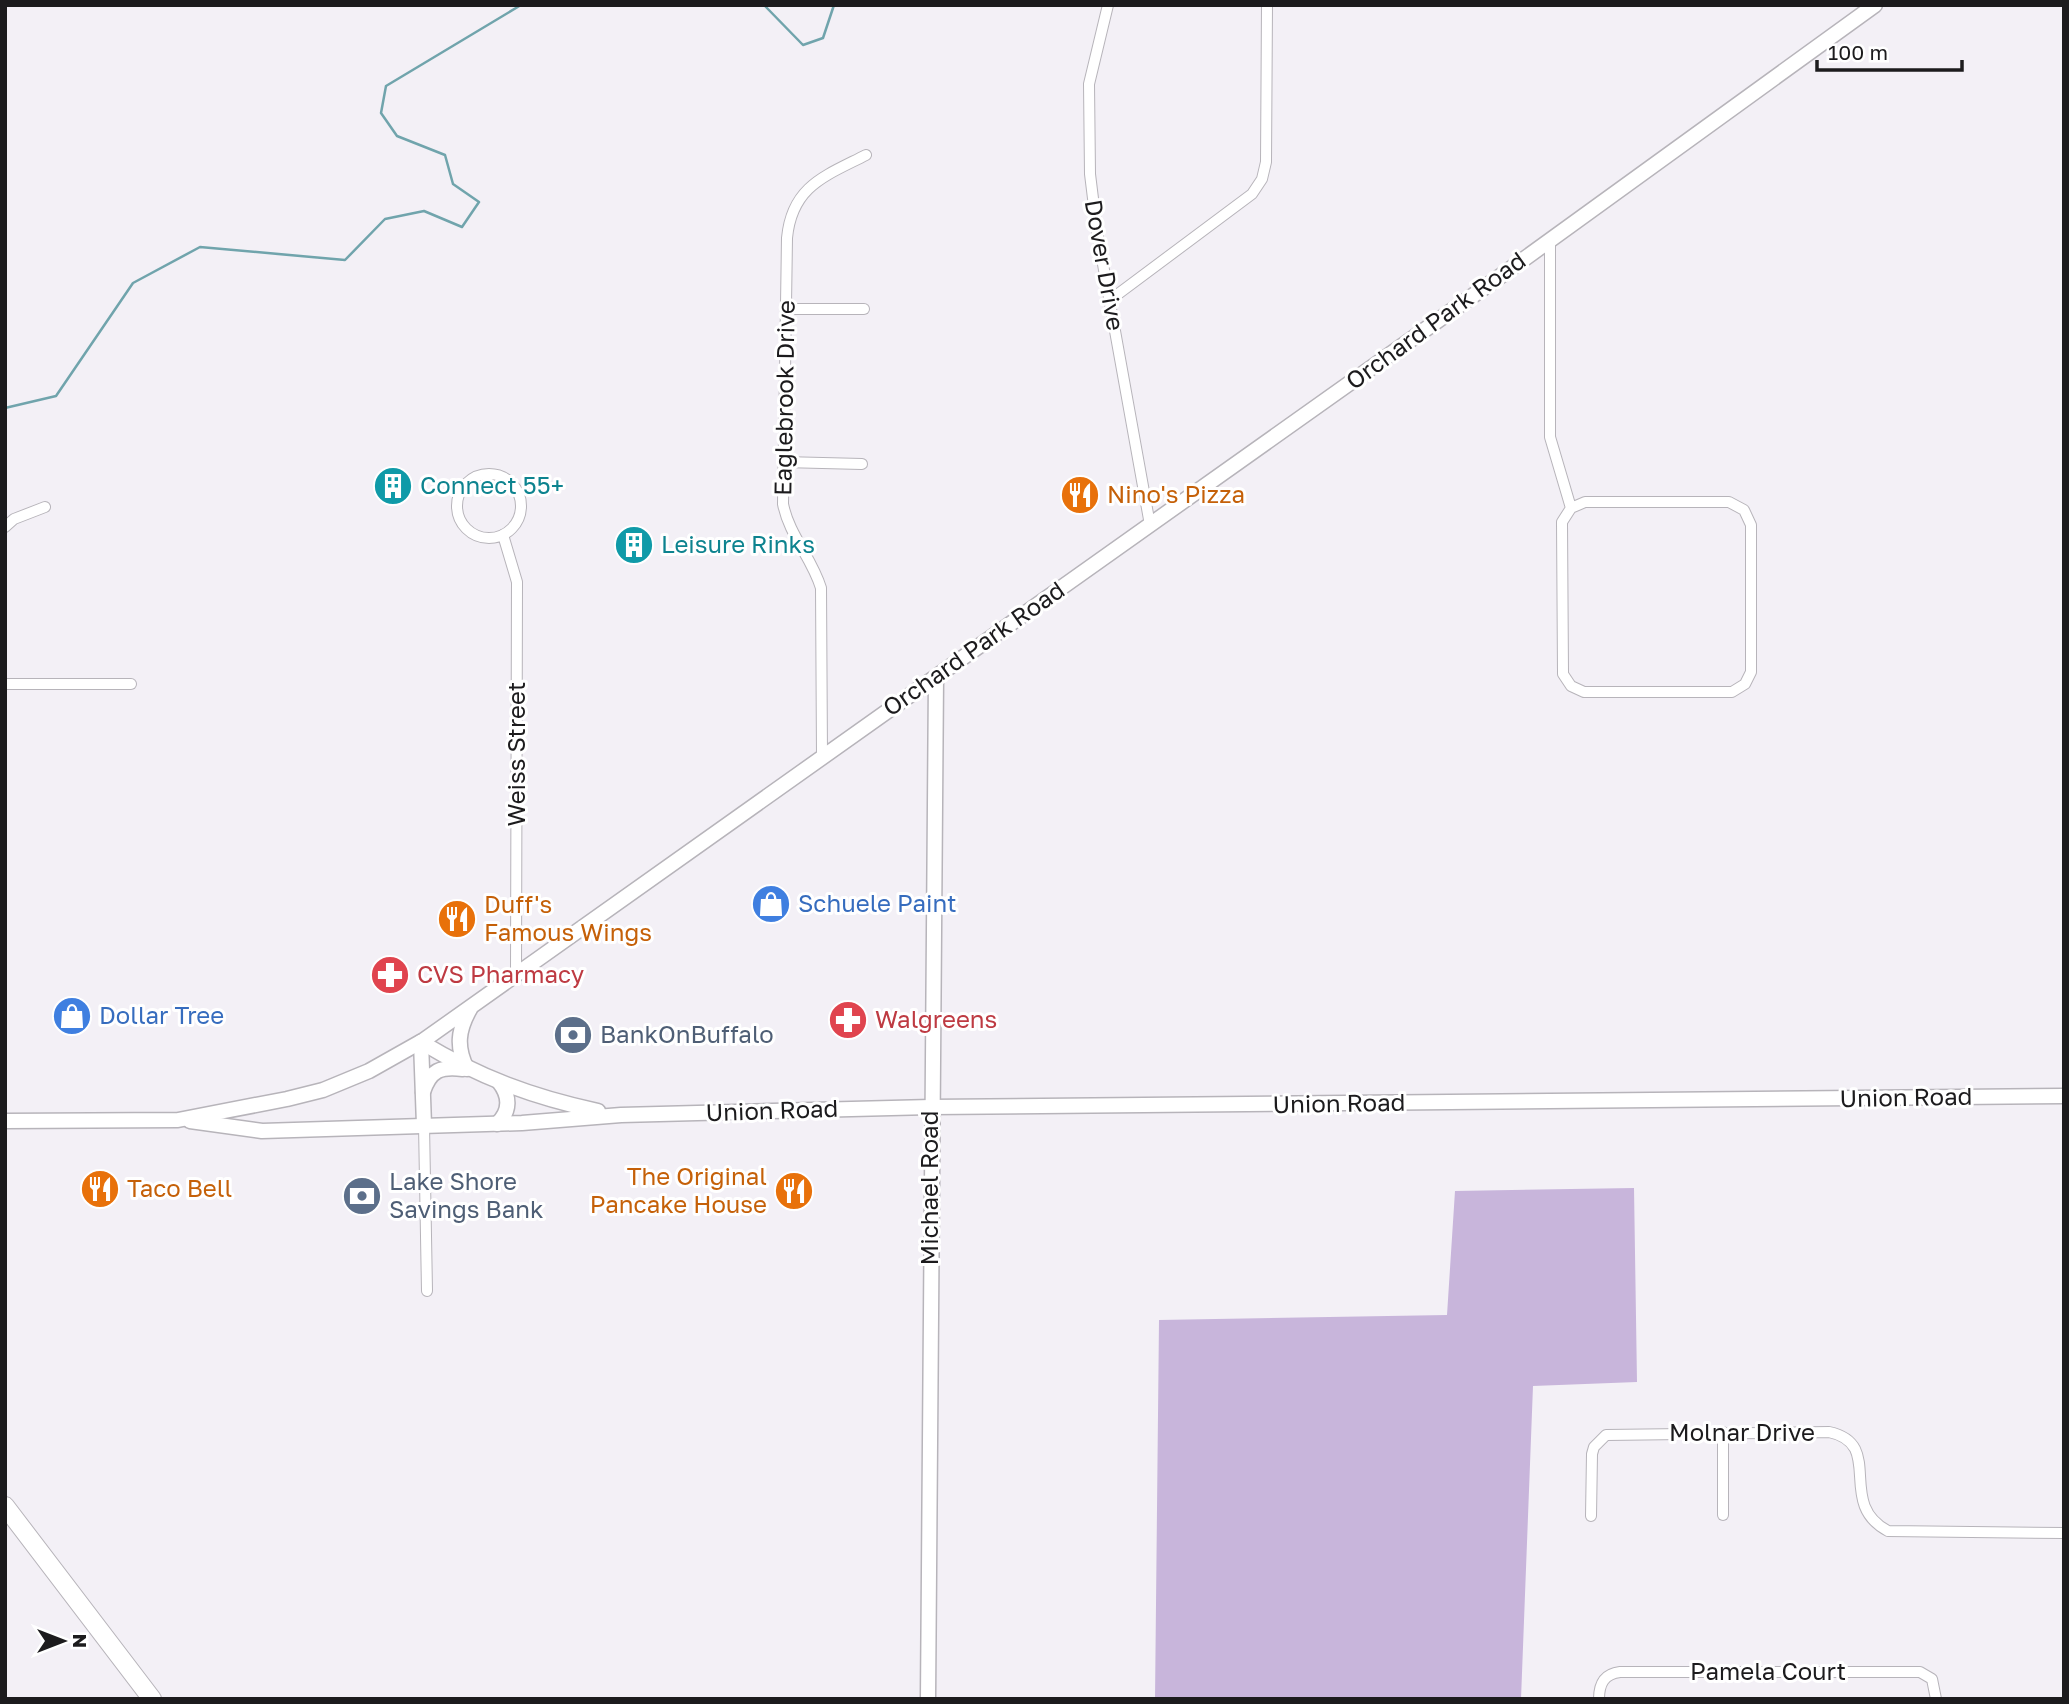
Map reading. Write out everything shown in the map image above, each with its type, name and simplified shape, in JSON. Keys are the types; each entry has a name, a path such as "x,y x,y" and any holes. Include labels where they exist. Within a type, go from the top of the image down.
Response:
{"highway":[{"path":"5,1506 152,1699"}],"main road":[{"name":"Orchard Park Road","path":"5,1121 178,1120 323,1090 369,1071 421,1042 1550,240 1875,5"},
{"name":"Michael Road","path":"928,1699 936,677"},
{"path":"468,1070 460,1056 459,1039 462,1023 472,1006"},
{"name":"Union Road","path":"421,1042 468,1070 499,1082 569,1106 615,1115"},
{"path":"421,1042 424,1125"},
{"path":"422,1096 433,1072 441,1068 468,1070"},
{"path":"497,1124 505,1116 508,1106 506,1090 499,1082"},
{"name":"Union Road","path":"178,1120 262,1131 497,1124 615,1115 931,1107 2064,1096"}],"street":[{"name":"Dover Drive","path":"1108,5 1092,64 1087,116 1092,193 1150,525"},
{"path":"1110,300 1252,194 1262,179 1266,162 1266,5"},
{"name":"Eaglebrook Drive","path":"822,756 823,601 817,573 785,515 783,463 787,237 795,202 811,186 866,155"},
{"path":"1550,240 1550,437 1571,508 1562,522 1563,674 1571,686 1584,692 1732,692 1745,684 1751,672 1751,525 1744,510 1730,502 1585,502 1571,508"},
{"path":"786,309 864,309"},
{"path":"783,463 862,464"},
{"path":"500,475 511,482 518,492 519,517 513,527 503,535 491,538 478,536 460,519 457,507 459,495 476,477 500,475"},
{"path":"5,527 14,519 45,507"},
{"name":"Weiss Street","path":"503,535 517,582 516,975"},
{"path":"5,684 131,684"},
{"path":"424,1125 427,1291"},
{"path":"1723,1432 1723,1515"},
{"name":"Molnar Drive","path":"1591,1516 1592,1454 1599,1440 1606,1435 1829,1432 1846,1438 1860,1460 1860,1494 1865,1511 1888,1531 2064,1534"},
{"name":"Pamela Court","path":"1599,1699 1601,1683 1607,1677 1620,1672 1920,1672 1931,1679 1936,1699"}],"shaded area":[{"path":"1634,1188 1637,1382 1533,1386 1521,1699 1155,1699 1159,1320 1447,1315 1455,1191"}],"waterway":[{"path":"5,408 56,396 133,283 200,247 345,260 385,219 424,211 462,227 479,202 453,184 445,155 397,136 381,113 386,86 521,5"},
{"path":"764,5 803,45 823,38 834,5"}],"place":[{"name":"Connect 55+","path":"393,486"},
{"name":"Nino's Pizza","path":"1080,495"},
{"name":"Leisure Rinks","path":"634,545"},
{"name":"Schuele Paint","path":"771,904"},
{"name":"Duff's Famous Wings","path":"457,919"},
{"name":"CVS Pharmacy","path":"390,975"},
{"name":"Dollar Tree","path":"72,1016"},
{"name":"Walgreens","path":"848,1020"},
{"name":"BankOnBuffalo","path":"573,1035"},
{"name":"Taco Bell","path":"100,1189"},
{"name":"The Original Pancake House","path":"794,1191"},
{"name":"Lake Shore Savings Bank","path":"362,1196"}]}
